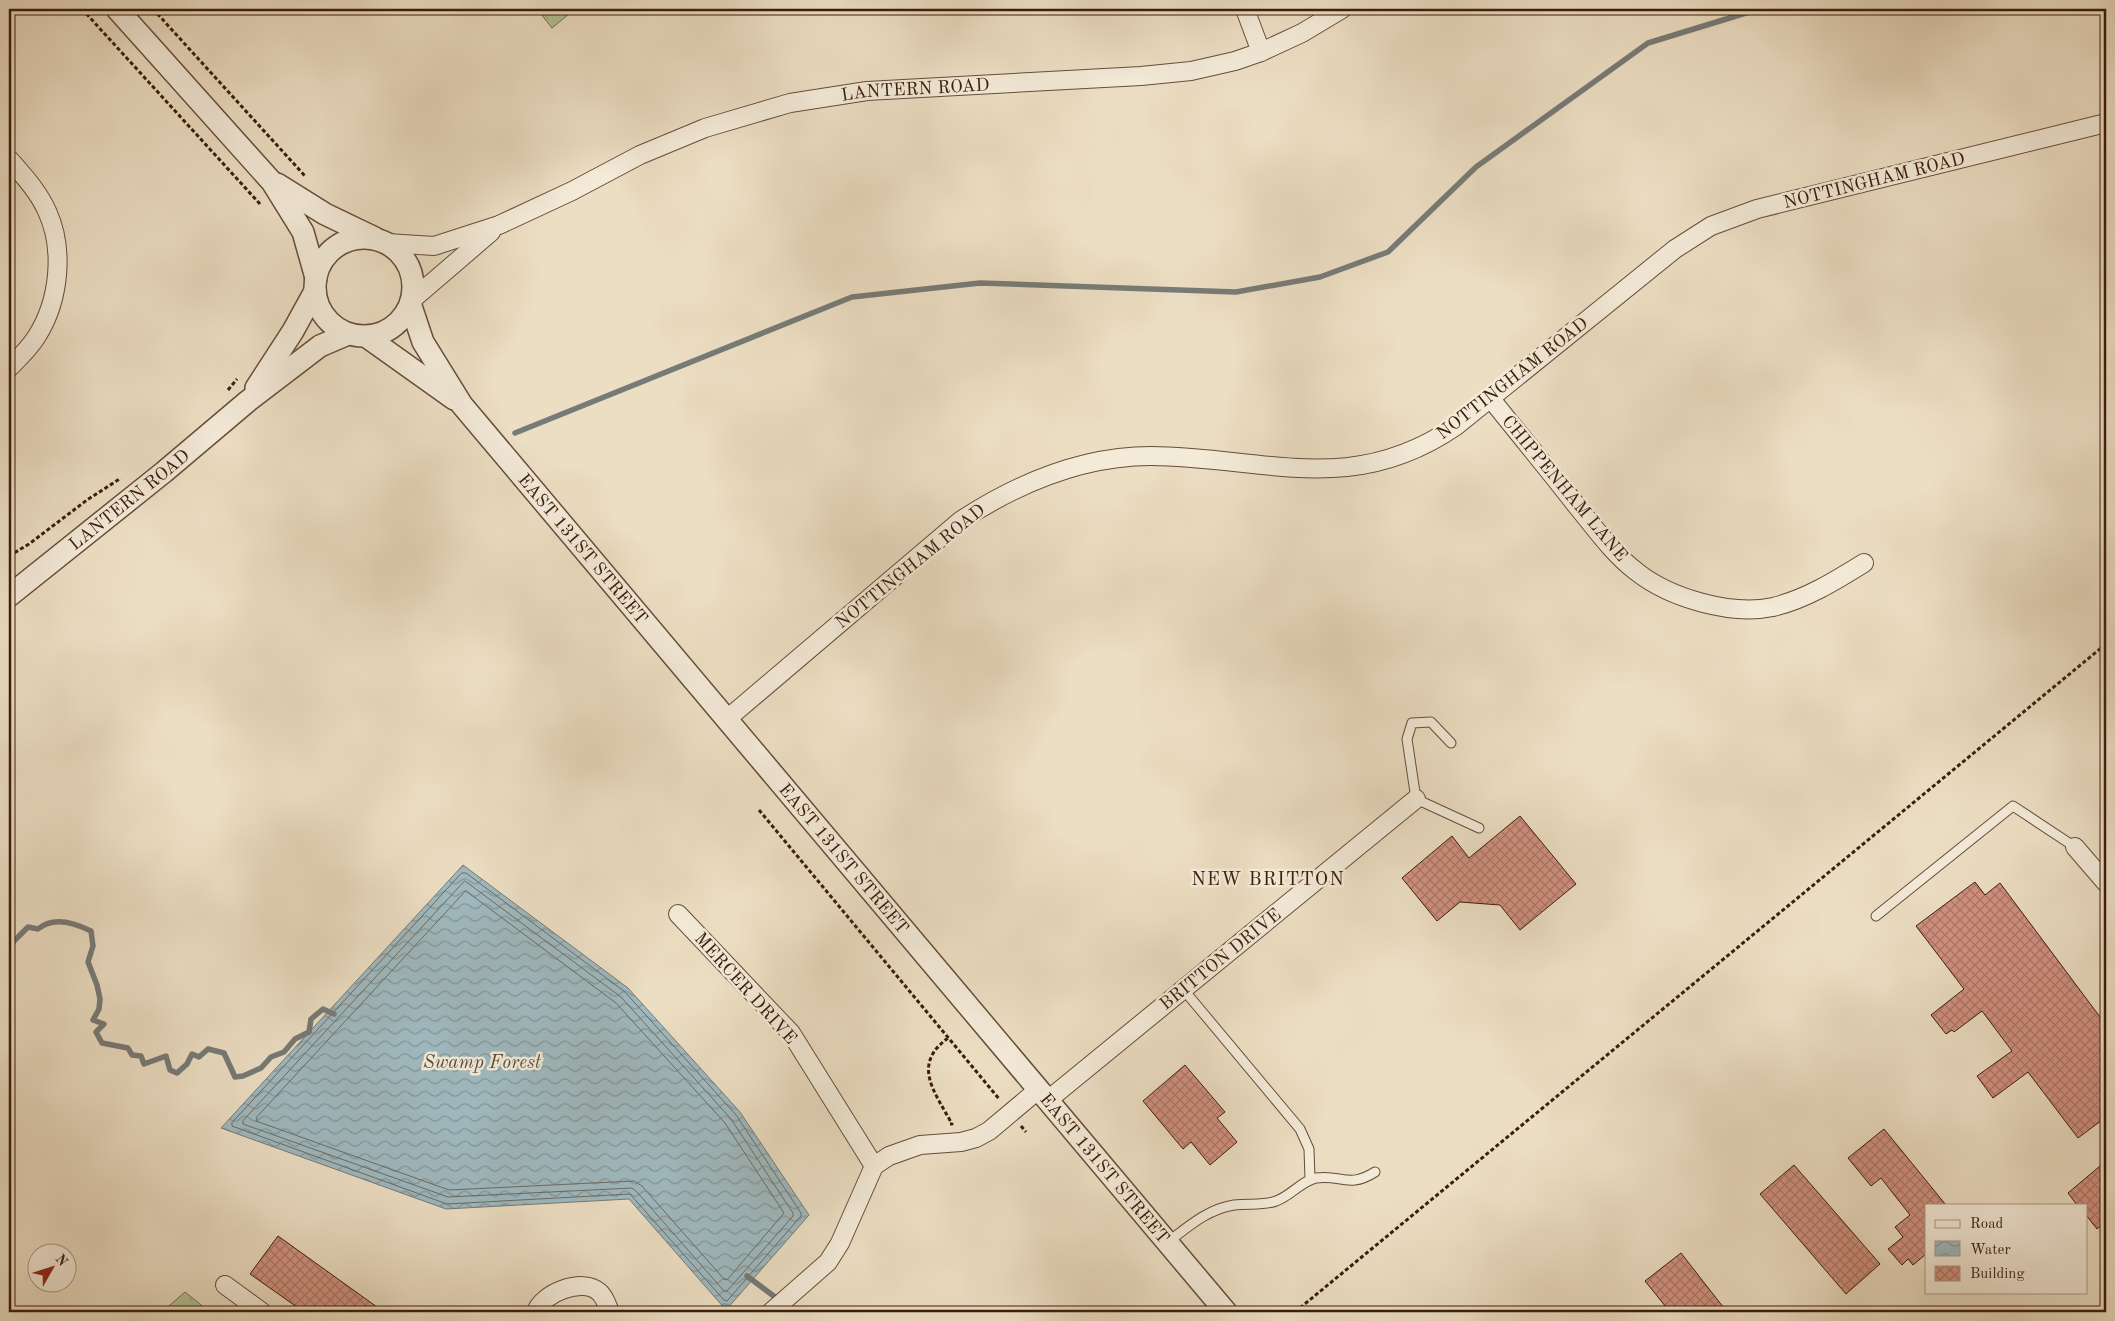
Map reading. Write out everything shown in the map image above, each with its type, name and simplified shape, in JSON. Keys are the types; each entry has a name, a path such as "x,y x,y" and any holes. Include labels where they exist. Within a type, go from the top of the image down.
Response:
{"street":[{"path":"117,9 272,182 304,232 320,309 332,324 357,335 384,332 400,322 412,302 414,281 409,266 400,253 382,241 324,214 272,182"},
{"path":"1245,9 1261,52"},
{"name":"LANTERN ROAD","path":"382,241 434,246 499,225 572,192 640,155 705,128 790,103 867,91 1142,76 1190,71 1235,61 1261,52 1302,33 1342,9"},
{"name":"NOTTINGHAM ROAD","path":"727,719 960,521 992,501 1022,486 1060,470 1127,458 1151,456 1330,470 1389,460 1425,445 1456,426 1660,261 1717,224 1757,209 2106,123"},
{"path":"9,159 27,180 48,212 57,252 57,275 44,324 30,347 9,368"},
{"name":"LANTERN ROAD","path":"412,302 499,225"},
{"path":"315,284 323,259 338,245 356,238 382,241"},
{"name":"LANTERN ROAD","path":"248,400 293,331 315,284"},
{"name":"EAST 131ST STREET","path":"412,302 423,342 462,405 1226,1312"},
{"name":"LANTERN ROAD","path":"11,591 164,472 248,400 320,346 357,335"},
{"name":"EAST 131ST STREET","path":"357,335 462,405"},
{"name":"CHIPPENHAM LANE","path":"1491,399 1612,548 1636,572 1673,593 1725,606 1755,609 1771,607 1802,598 1824,588 1864,563"},
{"name":"BRITTON DRIVE","path":"874,1166 889,1156 920,1145 961,1142 976,1138 989,1131 1011,1113 1044,1094 1183,989 1416,799"},
{"path":"2075,847 2106,883"},
{"name":"MERCER DRIVE","path":"678,914 791,1032 874,1166"},
{"path":"771,1312 828,1262 840,1243 874,1166"},
{"path":"225,1286 262,1312"},
{"path":"536,1312 538,1306 554,1294 572,1288 589,1286 603,1296 610,1312"}],"lane":[{"path":"1450,743 1431,722 1412,724 1407,740 1416,799 1479,828"},
{"path":"1876,916 2012,806 2075,847"},
{"path":"1183,989 1300,1129 1309,1149 1310,1180"},
{"path":"1168,1242 1212,1211 1237,1205 1276,1202 1310,1180 1321,1178 1348,1182 1357,1181 1375,1172"}],"path":[{"path":"82,9 262,206"},
{"path":"153,9 308,179"},
{"path":"227,390 240,376"},
{"path":"9,556 29,544 87,500 128,473"},
{"path":"1295,1312 2106,644"},
{"path":"759,810 1026,1132"}],"green space":[{"path":"537,9 575,9 552,28"},
{"path":"185,1292 210,1312 162,1312"}],"water":[{"name":"Swamp Forest","path":"463,865 628,988 740,1112 809,1215 726,1310 629,1199 446,1209 221,1128"}],"building":[{"path":"1520,816 1576,884 1520,930 1500,905 1460,902 1437,921 1402,878 1452,836 1469,858"},
{"path":"1975,882 1985,895 2000,883 2106,1025 2106,1117 2078,1138 2028,1072 1993,1098 1977,1076 2012,1051 1982,1011 1954,1032 1952,1030 1946,1034 1931,1015 1964,989 1916,926"},
{"path":"1185,1065 1225,1112 1217,1118 1237,1142 1210,1165 1191,1142 1183,1149 1143,1101"},
{"path":"1884,1129 1945,1204 1925,1204 1925,1255 1913,1265 1908,1259 1902,1265 1888,1249 1903,1237 1895,1227 1910,1215 1881,1178 1871,1186 1848,1158"},
{"path":"2106,1161 2106,1221 2097,1229 2088,1218 2088,1204 2076,1204 2068,1193"},
{"path":"1794,1165 1880,1264 1846,1294 1760,1194"},
{"path":"278,1236 384,1312 304,1312 250,1274"},
{"path":"1681,1253 1727,1312 1670,1312 1645,1281"}],"waterway":[{"path":"515,433 852,297 980,283 1236,292 1320,277 1388,252 1476,167 1648,43 1759,9"},
{"path":"9,946 28,927 38,929 50,923 64,922 78,925 91,931 93,946 88,962 100,999 99,1009 93,1020 104,1024 96,1032 102,1043 128,1048 132,1055 141,1056 144,1064 166,1056 170,1070 177,1073 187,1064 192,1054 199,1057 208,1049 224,1053 235,1077 243,1076 261,1068 271,1057 284,1052 295,1039 309,1032 311,1019 323,1009 334,1014"},
{"path":"747,1276 795,1312"}],"district":[{"name":"NEW BRITTON","path":"1268,878"}]}
